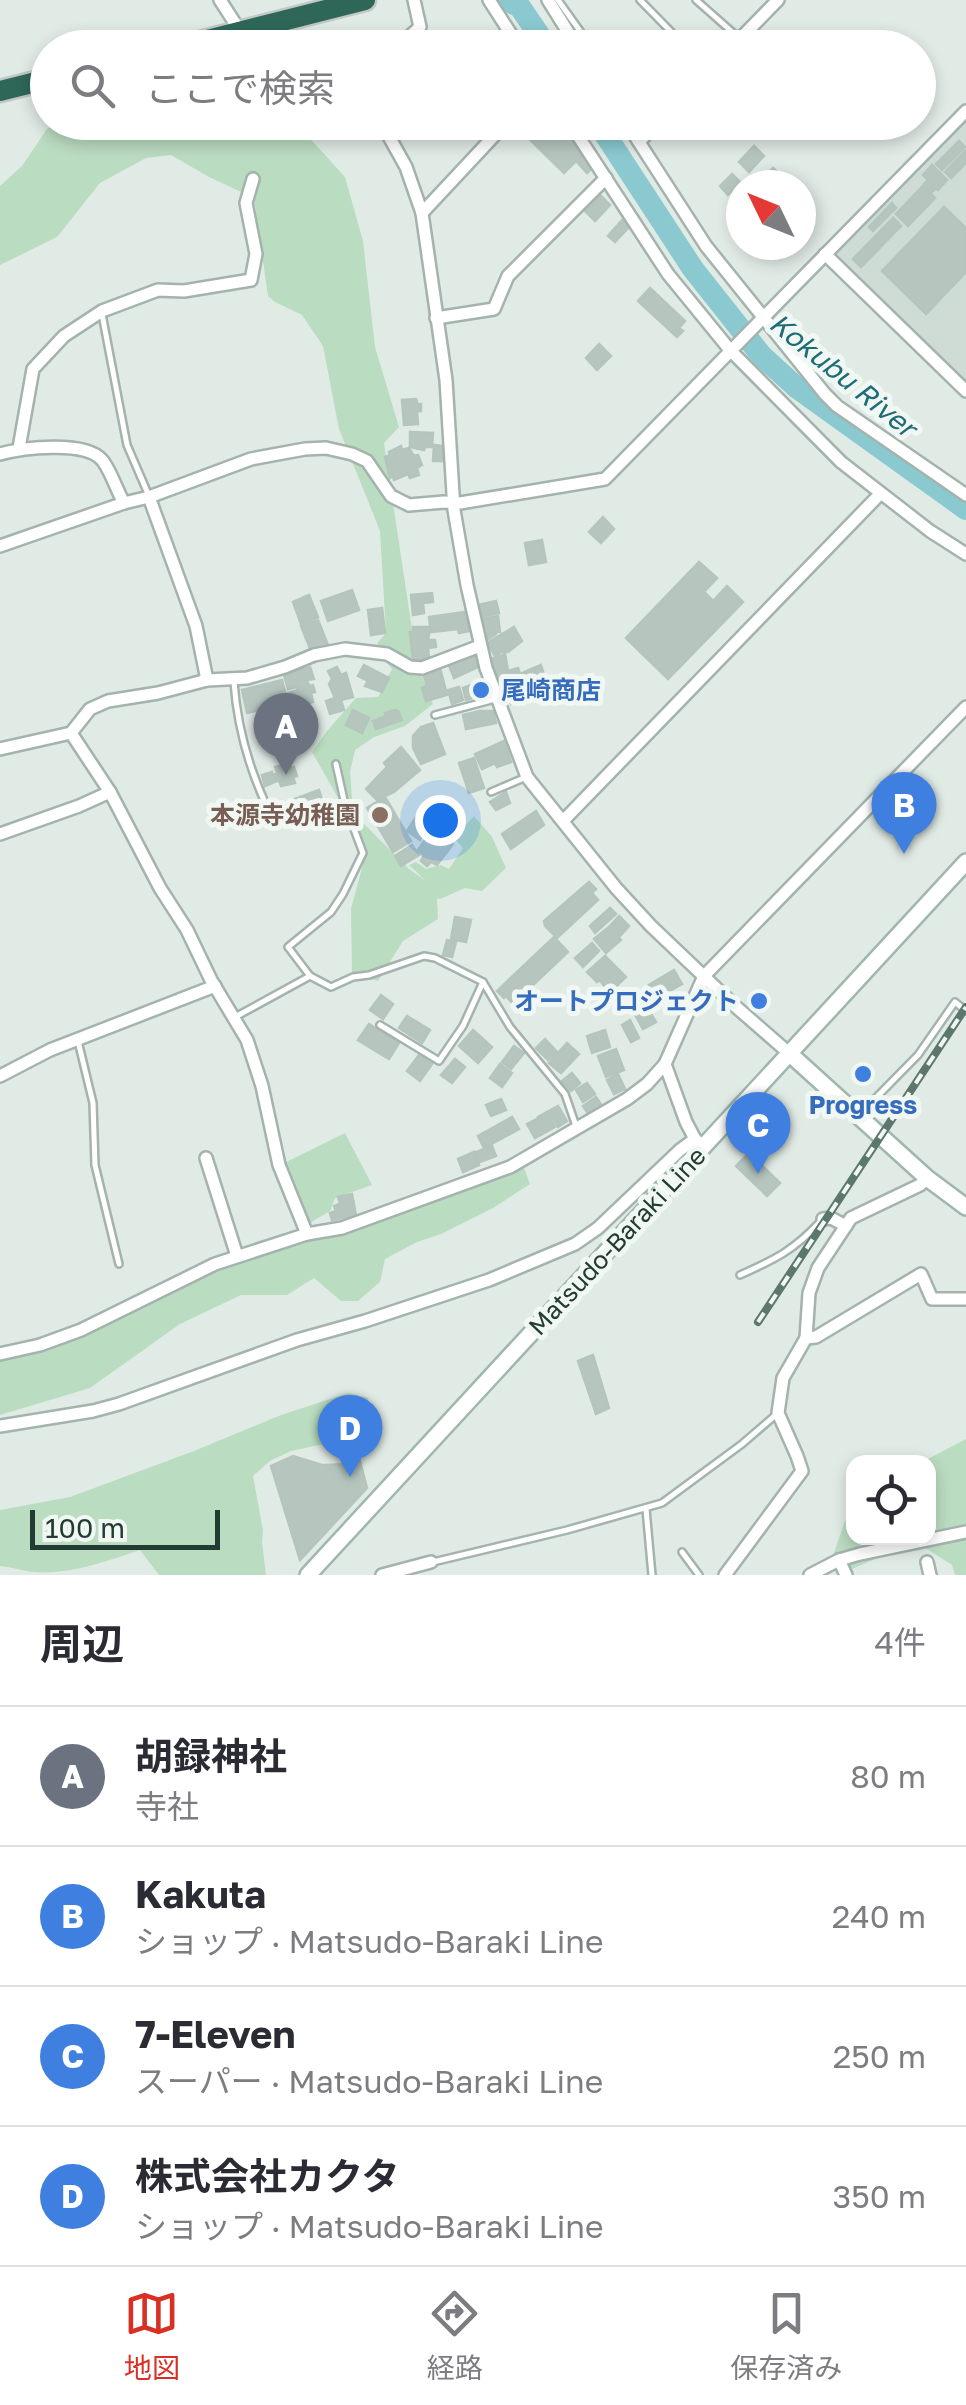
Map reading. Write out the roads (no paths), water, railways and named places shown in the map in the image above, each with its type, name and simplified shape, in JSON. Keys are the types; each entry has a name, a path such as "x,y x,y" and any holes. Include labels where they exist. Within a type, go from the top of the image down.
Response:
{"highway":[{"path":"244,30 365,0"},
{"path":"0,92 30,84"}],"main road":[{"name":"Matsudo-Baraki Line","path":"308,1575 700,1143 790,1054 966,862"},
{"path":"790,1054 927,1178 966,1207"}],"street":[{"path":"220,0 239,30"},
{"path":"414,0 418,30"},
{"path":"489,0 508,30"},
{"path":"548,0 567,30"},
{"path":"750,30 778,0"},
{"path":"0,546 251,459 304,449 326,448 367,461 390,496 409,505 454,504 604,480 966,110"},
{"path":"391,140 406,167 422,213 446,380 454,504 480,646 526,777 616,888 790,1054"},
{"path":"422,213 490,140"},
{"path":"581,140 668,274 816,439 880,494 966,554"},
{"path":"638,142 758,321 837,406 966,496"},
{"path":"19,448 33,368 64,336 102,311 158,290 184,292 252,280 256,254 246,203 253,178"},
{"path":"436,318 494,309 508,276 606,178"},
{"path":"825,254 966,391"},
{"path":"0,454 19,448 90,452 102,460 124,503"},
{"path":"563,821 880,494"},
{"path":"149,496 196,626 207,680"},
{"path":"0,749 71,732 90,709 108,701 207,680 247,678 314,655 345,649 387,654 410,667 422,668 480,646"},
{"path":"0,1354 40,1346 81,1330 198,1271 237,1256 307,1234 342,1228 510,1167 627,1099 665,1064 704,976 966,707"},
{"path":"71,732 110,792 152,875 247,1040 258,1069 279,1165 307,1234"},
{"path":"0,834 110,792"},
{"path":"0,1076 50,1050 215,986"},
{"path":"0,1426 119,1404 297,1340 489,1280 575,1244 598,1228 680,1150 700,1143 686,1122 665,1064"},
{"path":"206,1158 237,1256"},
{"path":"725,1575 802,1471 778,1413 783,1378 806,1338 808,1305 818,1268 851,1218 927,1178"},
{"path":"823,1218 846,1226"},
{"path":"806,1338 816,1337 921,1274 932,1299 966,1299"},
{"path":"810,1575 839,1560 966,1532"},
{"path":"839,1560 846,1575"},
{"path":"382,1575 430,1562"}],"lane":[{"path":"558,0 579,30"},
{"path":"640,0 669,30"},
{"path":"696,0 724,30"},
{"path":"102,311 127,445 149,496"},
{"path":"234,679 245,750 267,807"},
{"path":"435,715 498,698"},
{"path":"336,764 345,805 363,853 331,912 288,947 310,976 331,986 424,956 483,982 510,1027 565,1094 577,1128"},
{"path":"491,792 526,777"},
{"path":"234,1018 310,976"},
{"path":"380,1025 439,1062 463,1026 483,982"},
{"path":"859,1115 918,1054 955,1002 966,1010"},
{"path":"78,1041 92,1103 94,1165 120,1264"},
{"path":"740,1275 780,1257 823,1218"},
{"path":"430,1562 662,1503 778,1413"},
{"path":"646,1508 652,1575"},
{"path":"682,1552 699,1575"}],"waterway":[{"name":"Kokubu River","path":"506,0 520,7 536,30"},
{"name":"Kokubu River","path":"609,140 693,269 761,355 796,387 966,509"}],"railway":[{"path":"758,1322 966,1007"}],"place":[{"name":"尾崎商店","path":"481,690"},
{"name":"胡録神社","path":"286,775"},
{"name":"本源寺幼稚園","path":"380,815"},
{"name":"Kakuta","path":"904,854"},
{"name":"オートプロジェクト","path":"759,1001"},
{"name":"Progress","path":"863,1074"},
{"name":"7-Eleven","path":"758,1174"},
{"name":"株式会社カクタ","path":"350,1477"}]}
